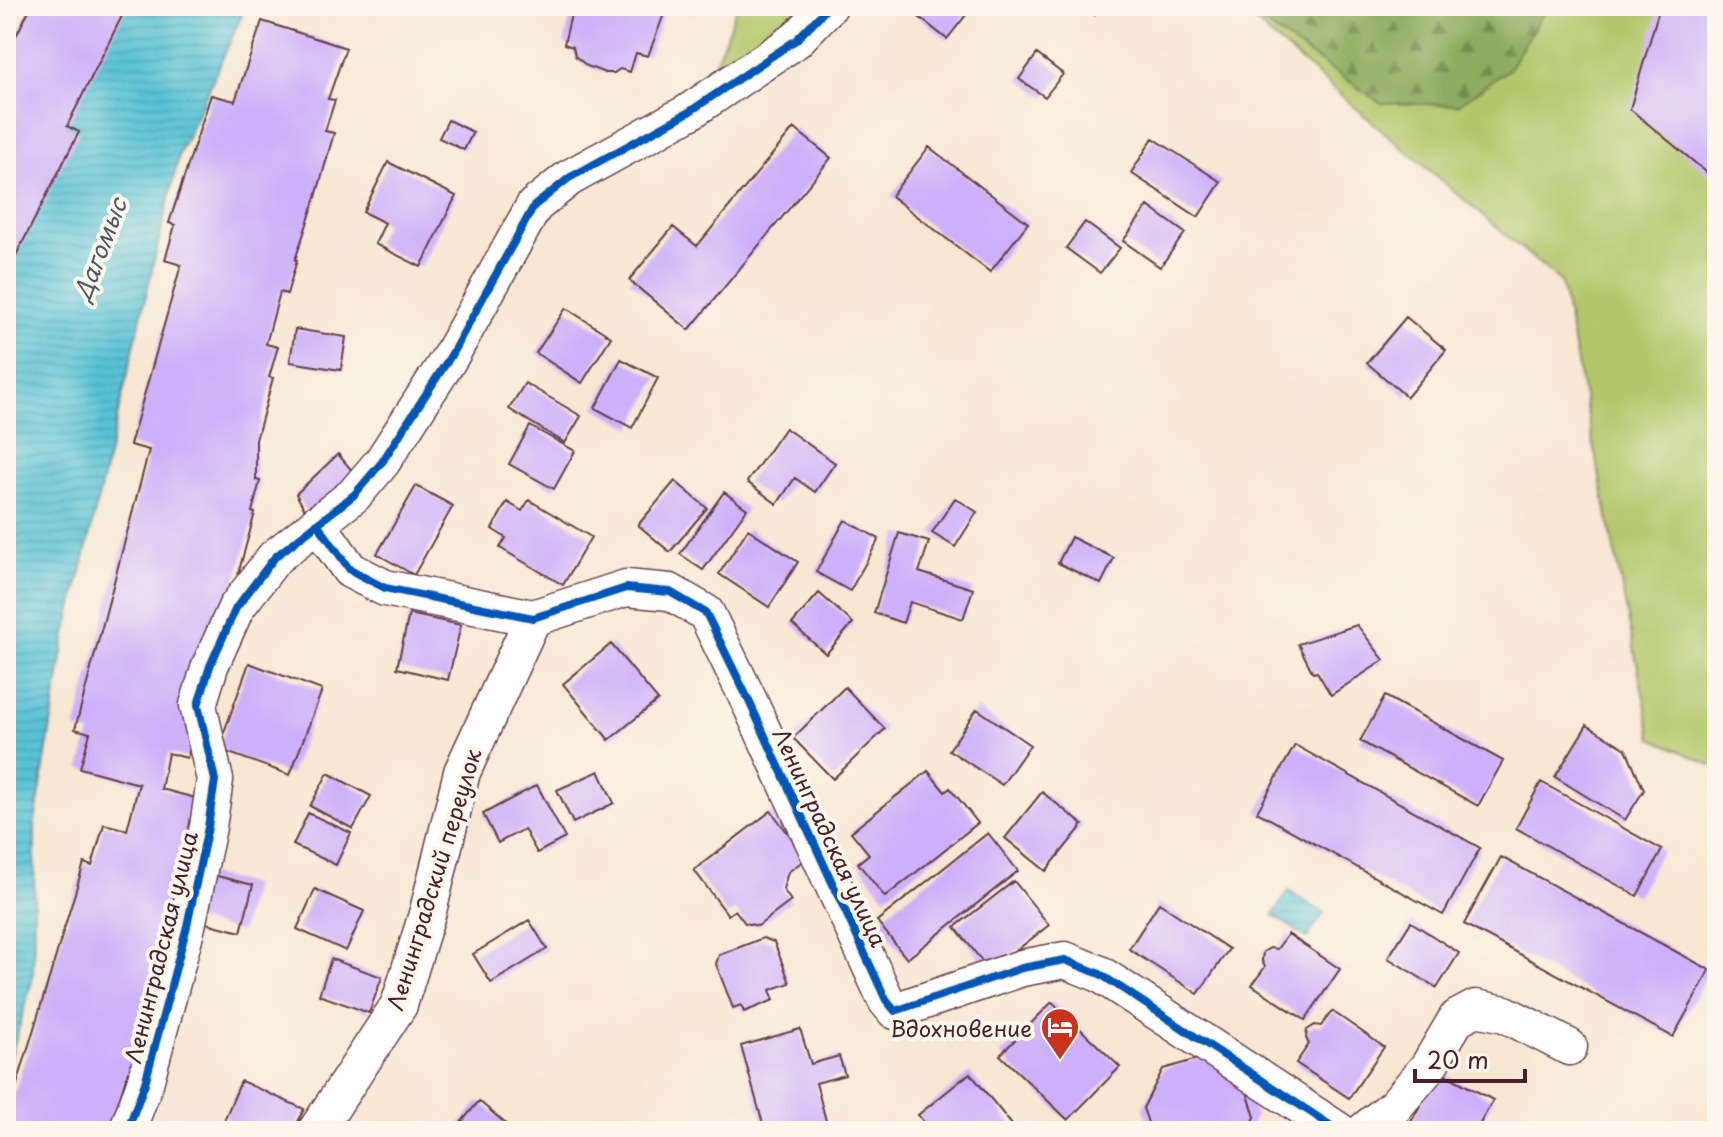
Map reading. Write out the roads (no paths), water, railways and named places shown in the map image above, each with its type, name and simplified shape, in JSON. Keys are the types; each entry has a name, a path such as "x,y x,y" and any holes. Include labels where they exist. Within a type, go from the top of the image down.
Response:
{"street":[{"name":"Ленинградская улица","path":"127,1131 157,1040 187,926 208,827 215,780 198,705 210,666 236,608 275,557 354,495 382,462 450,357 534,206 569,178 689,112 796,40 829,6"},
{"name":"Ленинградская улица","path":"317,523 350,570 385,588 533,618 626,588 670,592 706,613 880,987 895,1011 1022,968 1065,960 1100,974 1339,1131"},
{"name":"Ленинградский переулок","path":"316,1131 399,1005 428,911 462,772 533,618"},
{"path":"1364,1131 1395,1106 1428,1067 1457,1018 1476,1008 1505,1014 1569,1047"}],"water":[{"name":"Дагомыс","path":"114,6 246,6 179,155 65,639 35,822 33,977 6,1074 6,249"},
{"path":"1289,891 1324,913 1307,938 1273,915"}],"place":[{"name":"Вдохновение","path":"1060,1061"}]}
